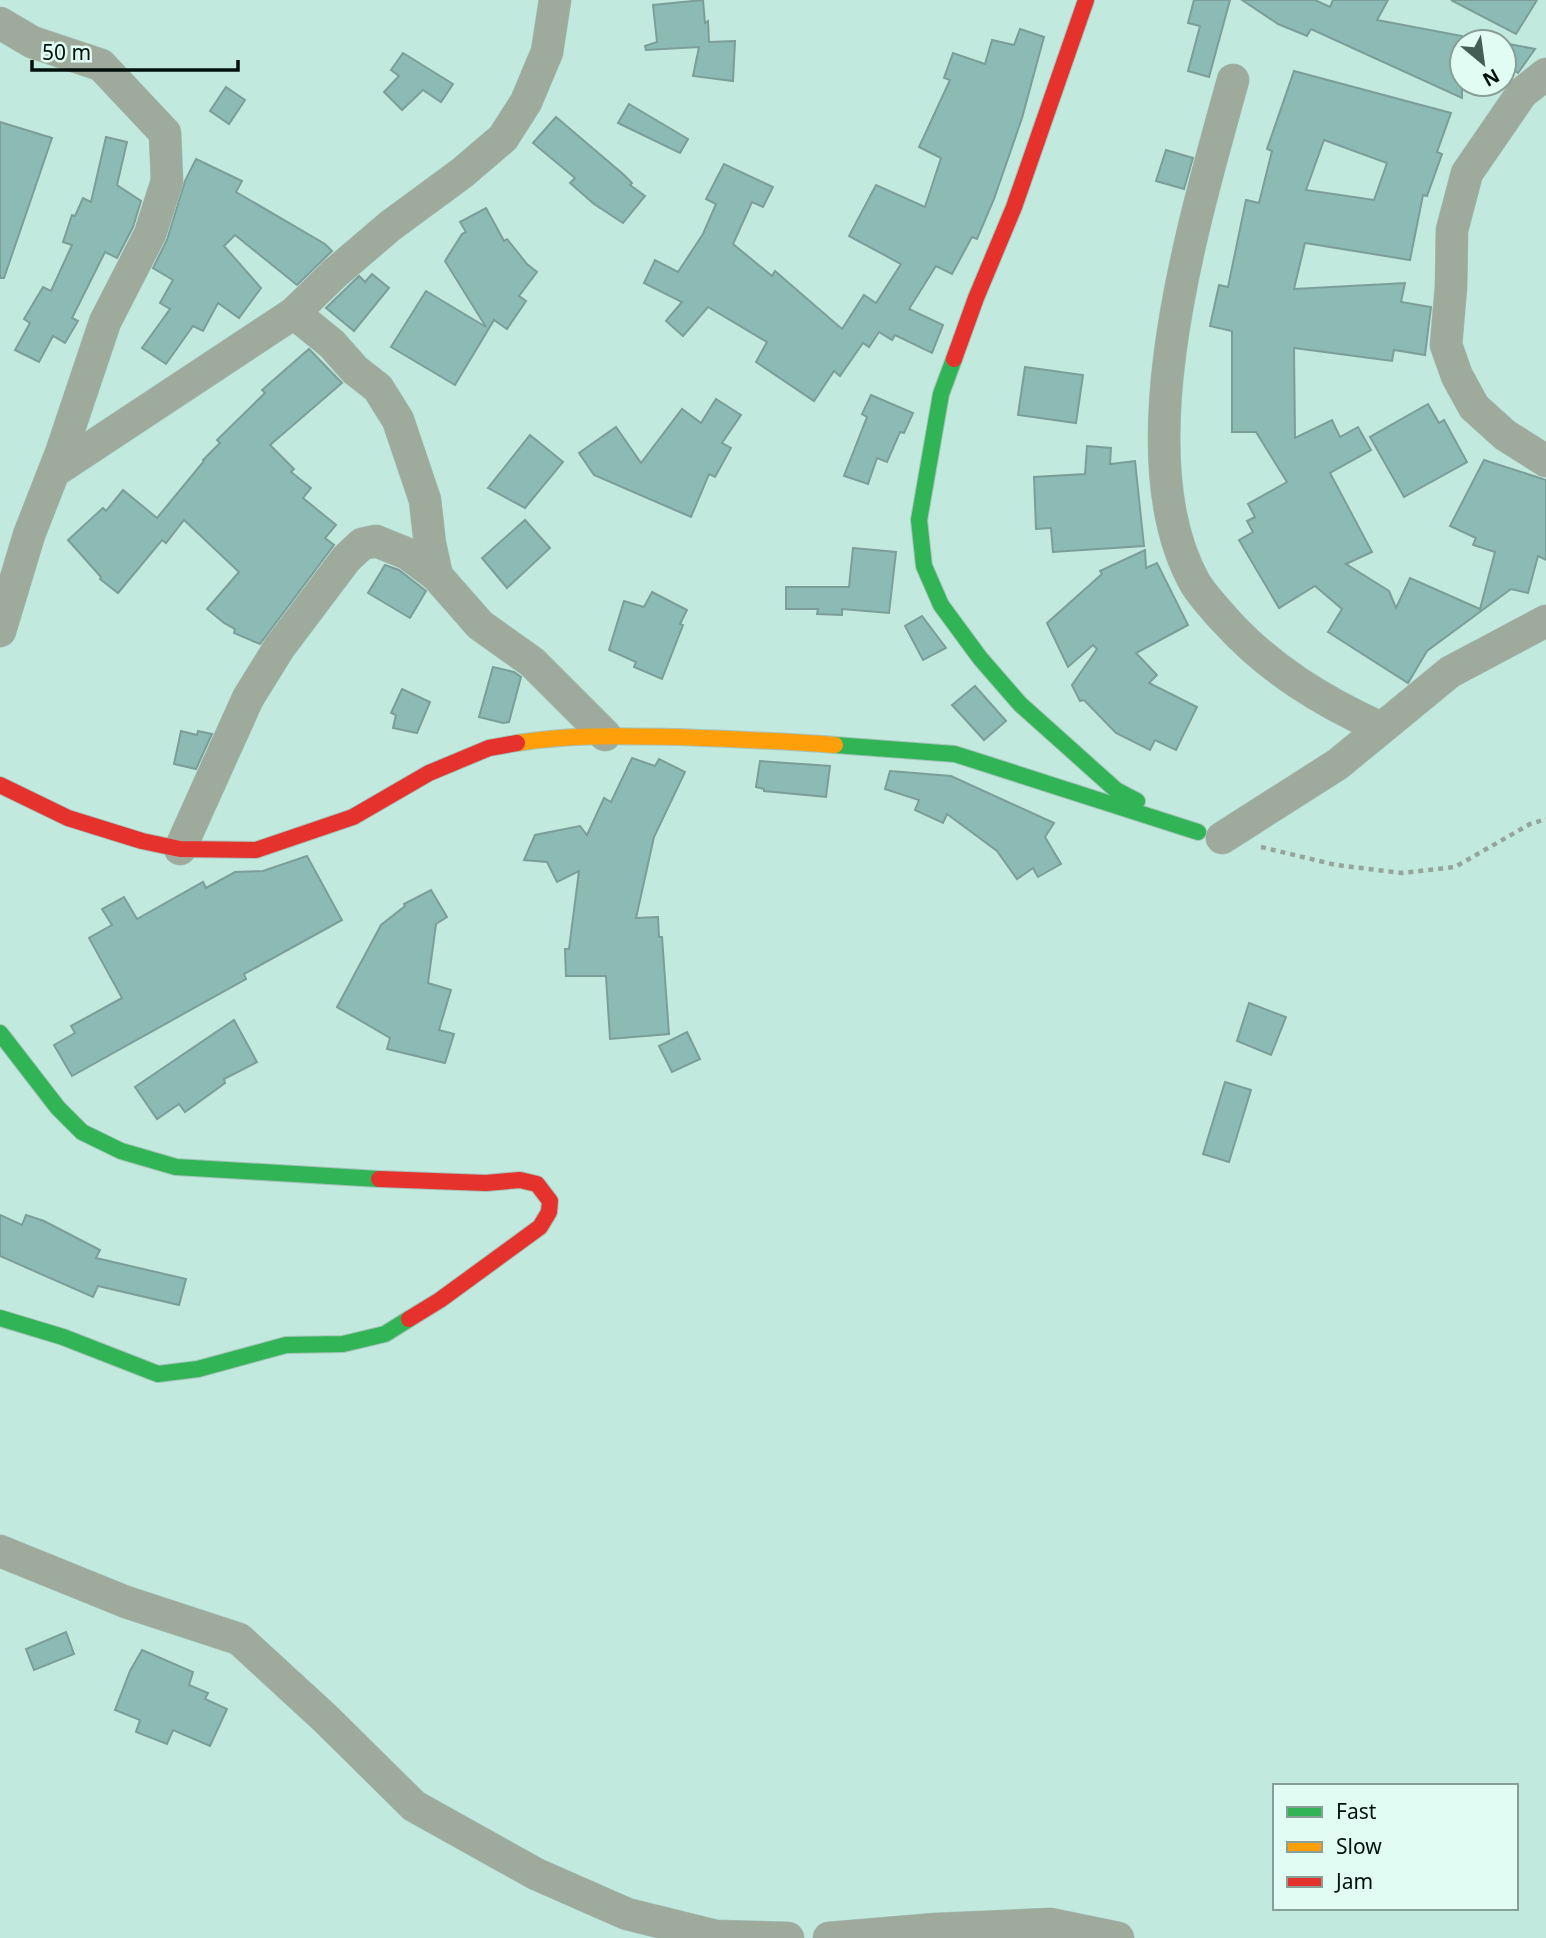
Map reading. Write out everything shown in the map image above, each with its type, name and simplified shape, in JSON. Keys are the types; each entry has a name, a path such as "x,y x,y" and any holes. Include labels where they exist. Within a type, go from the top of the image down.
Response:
{"street":[{"path":"55,471 294,313 335,273 390,226 462,173 503,138 526,102 547,52 555,0"},
{"path":"0,785 68,818 142,841 180,849 256,850 354,817 429,773 489,748 549,738 605,736 775,740 955,754 1198,832 1116,790 1020,704 980,658 941,605 924,566 919,520 941,394 976,298 1014,207 1086,0"},
{"path":"0,23 32,42 101,65 164,133 167,181 150,234 105,322 55,471 29,535 0,631"},
{"path":"1546,74 1522,93 1467,173 1452,230 1446,345 1457,376 1474,407 1504,435 1546,461"},
{"path":"1233,80 1182,282 1164,413 1169,500 1180,550 1196,584 1239,636 1274,667 1342,710 1381,728"},
{"path":"294,313 332,344 355,370 378,388 398,420 425,499 437,576"},
{"path":"180,849 248,698 279,648 346,559 362,544 376,541 408,554 437,576 480,625 532,662 605,736"},
{"path":"1222,838 1338,764 1450,673 1546,621"},
{"path":"0,1033 58,1108 82,1132 121,1151 176,1167 322,1177 486,1182 520,1180 537,1184 550,1201 549,1212 540,1227 440,1300 385,1334 343,1344 286,1345 198,1369 158,1374 63,1337 0,1318"},
{"path":"0,1551 126,1602 239,1639 326,1719 414,1806 536,1874 626,1914 716,1936 788,1938"},
{"path":"830,1938 936,1929 1050,1924 1118,1938"}],"path":[{"path":"1222,838 1336,865 1402,873 1455,867 1530,824 1546,819"}],"building":[{"path":"703,0 709,42 735,41 733,81 693,76 699,47 646,50 645,46 657,42 653,5"},
{"path":"1194,0 1230,0 1209,77 1188,71 1200,26 1188,23"},
{"path":"1242,0 1315,0 1330,7 1333,0 1388,0 1377,20 1448,33 1448,92 1311,29 1307,36 1278,24"},
{"path":"1451,0 1537,0 1518,31 1518,28 1505,28"},
{"path":"1020,29 1044,37 1022,118 994,199 977,239 972,237 952,274 936,266 909,309 943,325 932,353 895,335 892,340 879,332 869,347 863,343 840,376 834,371 814,401 756,362 767,342 708,307 683,336 666,321 682,302 644,283 655,260 678,272 703,234 716,204 706,199 724,164 773,187 763,207 752,202 733,244 772,276 775,271 842,329 864,295 876,303 901,264 849,236 876,185 925,207 941,158 919,147 950,80 944,78 953,53 985,64 992,40 1014,45"},
{"path":"1518,46 1535,49 1518,73"},
{"path":"403,53 453,84 441,102 423,90 402,110 384,92 399,76 391,70"},
{"path":"1294,71 1451,113 1437,152 1442,154 1427,196 1423,195 1410,260 1305,243 1294,289 1405,283 1401,302 1431,307 1425,355 1394,350 1392,361 1294,348 1295,438 1332,420 1340,437 1358,427 1371,450 1330,473 1372,552 1346,564 1389,591 1396,608 1410,578 1480,609 1495,552 1473,545 1476,538 1450,526 1484,460 1546,480 1546,560 1538,556 1528,593 1511,589 1427,651 1408,683 1328,632 1342,609 1315,586 1279,608 1239,540 1253,532 1247,521 1255,517 1248,504 1287,482 1256,432 1232,432 1232,331 1210,326 1219,285 1228,287 1246,200 1259,203 1272,151 1267,149","holes":["1324,140 1387,163 1374,200 1306,190"]},
{"path":"226,87 245,100 229,124 210,111"},
{"path":"629,104 688,139 680,153 618,123"},
{"path":"556,117 645,196 623,223 594,204 570,183 575,178 533,143"},
{"path":"0,122 52,138 4,278 0,278"},
{"path":"106,137 127,142 117,185 141,201 133,227 117,258 105,252 72,318 78,321 65,343 53,336 39,362 15,350 30,323 24,319 43,287 51,291 72,245 63,242 72,215 75,216 83,198 91,202"},
{"path":"1166,150 1193,158 1184,189 1156,181"},
{"path":"196,159 242,181 236,192 325,244 332,251 297,285 235,235 224,246 261,288 239,318 218,303 203,331 193,326 166,364 142,348 170,309 160,303 173,280 153,268 167,240 185,181"},
{"path":"486,208 504,241 507,239 537,272 519,296 526,301 507,329 494,320 455,385 391,347 426,291 486,327 445,261 466,232 460,222"},
{"path":"372,274 389,288 354,331 326,308 359,276 365,282"},
{"path":"309,349 342,383 270,445 294,469 291,472 311,488 303,498 336,525 325,538 334,545 260,644 234,633 235,629 207,609 239,572 184,520 166,543 162,540 118,593 100,579 68,540 103,508 106,511 123,490 157,518 220,443 217,440 265,393 262,390"},
{"path":"1025,367 1083,375 1076,423 1018,415"},
{"path":"871,395 913,413 904,433 900,432 887,462 877,458 868,484 844,476 867,417 862,414"},
{"path":"716,399 741,415 722,443 731,448 715,477 709,474 691,517 594,475 579,453 616,427 641,463 682,409 701,423"},
{"path":"1428,404 1439,423 1444,420 1467,462 1404,497 1370,437"},
{"path":"530,435 563,462 525,508 488,488"},
{"path":"1087,446 1111,448 1110,464 1135,461 1144,546 1053,552 1051,528 1036,529 1034,477 1085,474"},
{"path":"525,520 550,548 507,588 482,558"},
{"path":"853,548 896,552 889,613 842,609 842,615 817,614 818,609 786,609 786,587 849,587"},
{"path":"1145,550 1146,568 1157,563 1188,625 1136,653 1157,675 1149,683 1197,707 1176,750 1155,740 1150,750 1116,733 1084,700 1080,701 1072,685 1097,649 1093,645 1068,667 1047,623 1102,574 1100,571"},
{"path":"385,565 399,570 426,591 410,618 368,593"},
{"path":"652,592 687,610 662,679 634,667 636,662 609,650 624,601 644,607"},
{"path":"922,616 946,648 923,660 905,626"},
{"path":"493,667 514,672 521,677 509,722 479,717"},
{"path":"975,686 1006,721 984,740 952,705"},
{"path":"402,689 430,702 417,733 393,728 396,715 391,713"},
{"path":"181,731 197,735 198,731 212,734 196,769 174,764"},
{"path":"632,758 655,766 659,759 685,772 654,837 636,918 658,917 659,937 662,937 669,1034 610,1039 606,976 566,976 565,949 569,949 579,871 557,882 547,862 524,860 535,835 580,826 587,835 604,798 611,802"},
{"path":"760,761 830,766 826,797 764,791 756,787"},
{"path":"890,771 951,776 1054,823 1045,837 1061,864 1038,877 1033,868 1017,879 997,851 947,814 943,823 915,810 919,800 885,789"},
{"path":"307,856 342,920 244,974 246,979 72,1076 54,1045 75,1033 71,1026 122,998 89,938 112,925 102,909 124,897 137,919 203,882 206,888 235,872 263,871"},
{"path":"431,890 447,917 436,924 428,983 451,990 439,1030 454,1034 445,1063 387,1049 390,1038 337,1007 381,925 405,906 404,904"},
{"path":"1249,1003 1286,1017 1271,1055 1237,1041"},
{"path":"234,1020 257,1062 224,1079 225,1083 185,1112 179,1104 157,1119 135,1087"},
{"path":"687,1032 700,1059 672,1072 659,1046"},
{"path":"1225,1082 1251,1090 1229,1162 1203,1154"},
{"path":"0,1215 22,1225 26,1215 44,1221 100,1250 96,1258 186,1279 179,1305 98,1286 93,1297 0,1256"},
{"path":"66,1632 74,1654 34,1670 26,1649"},
{"path":"142,1650 193,1672 189,1685 208,1693 205,1699 227,1709 210,1746 173,1730 167,1744 136,1732 140,1720 115,1710 130,1671"}],"traffic: fast":[{"path":"954,359 941,394 919,520 924,566 941,605 980,658 1020,704 1116,790 1137,801"},
{"path":"835,745 955,754 1198,832"},
{"path":"0,1033 58,1108 82,1132 121,1151 176,1167 379,1179"},
{"path":"0,1318 63,1337 158,1374 198,1369 286,1345 343,1344 385,1334 409,1319"}],"traffic: slow":[{"path":"517,743 557,738 618,736 835,745"}],"traffic: jam":[{"path":"954,359 1014,207 1086,0"},
{"path":"0,785 68,818 142,841 180,849 256,850 353,817 429,773 489,748 517,743"},
{"path":"379,1179 486,1183 520,1180 537,1184 550,1201 549,1212 540,1227 440,1300 409,1319"}]}
